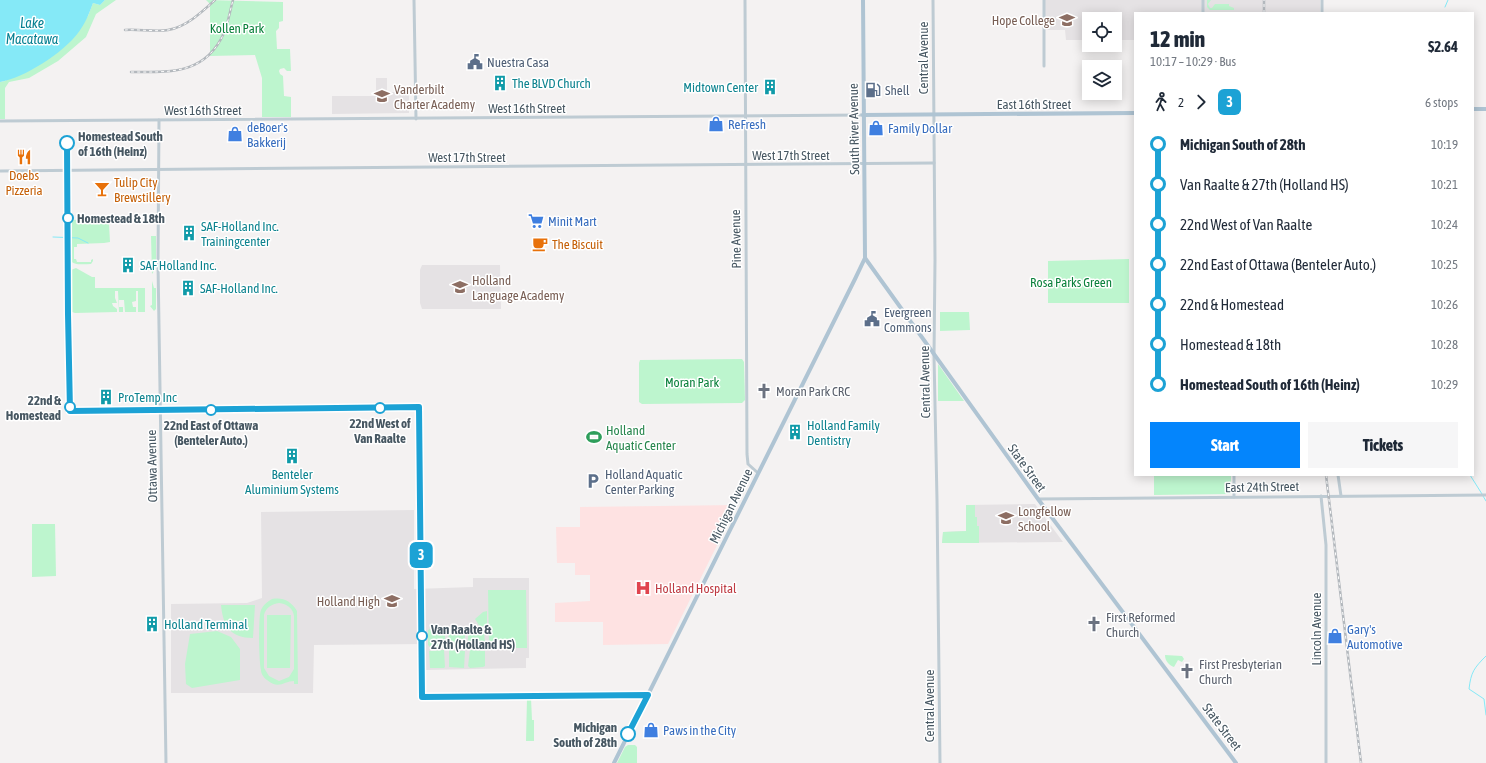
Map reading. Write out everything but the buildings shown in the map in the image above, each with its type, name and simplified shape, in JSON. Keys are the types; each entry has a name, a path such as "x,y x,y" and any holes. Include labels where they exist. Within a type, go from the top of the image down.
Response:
{"main road":[{"name":"South River Avenue","path":"863,0 865,258"},
{"path":"1474,109 1486,109"},
{"name":"East 16th Street","path":"933,115 1134,113"},
{"name":"West 16th Street","path":"863,115 933,115"},
{"name":"State Street","path":"865,258 1038,499 1236,763"},
{"name":"Michigan Avenue","path":"614,763 865,258"}],"street":[{"path":"414,0 416,119"},
{"name":"Pine Avenue","path":"745,0 747,454 748,464 758,473"},
{"name":"Central Avenue","path":"933,0 934,356 938,514 940,763"},
{"path":"1044,0 1044,66"},
{"path":"1203,0 1203,12"},
{"path":"1322,0 1322,12"},
{"name":"West 16th Street","path":"0,121 863,115"},
{"name":"Ottawa Avenue","path":"159,120 158,264 164,550 166,763"},
{"name":"West 17th Street","path":"0,171 408,166 614,167 934,163"},
{"path":"1234,476 1234,497"},
{"path":"1338,476 1341,496"},
{"name":"East 24th Street","path":"1038,499 1486,495"},
{"name":"Lincoln Avenue","path":"1321,496 1326,545 1326,763"}],"shaded area":[{"name":"Hope College","path":"1044,0 1320,0 1320,12 1134,12 1134,40 1122,40 1122,12 1082,12 1082,40 1066,40 1065,30 1044,30"},
{"name":"Vanderbilt Charter Academy","path":"376,78 387,78 387,92 409,92 409,113 332,114 332,96 376,96"},
{"name":"Holland Language Academy","path":"422,265 500,265 501,309 422,309 420,303 420,270"},
{"name":"Longfellow School","path":"1035,504 1063,542 942,543 943,532 966,531 966,505"},
{"name":"Holland Hospital","path":"737,505 668,644 603,645 603,622 555,622 555,603 590,601 590,575 575,575 575,563 557,563 556,527 580,527 580,507"},
{"name":"Holland High","path":"414,510 414,589 473,587 473,578 529,578 529,658 526,658 526,668 426,670 425,644 314,645 313,693 171,693 171,604 247,603 262,598 261,512"}],"green space":[{"path":"105,0 116,0 96,14 86,37 58,61 29,78 9,82 5,88 5,119 0,119 0,82 5,81 88,16 93,3 100,5"},
{"name":"Kollen Park","path":"206,0 283,2 283,21 279,22 279,28 276,31 277,49 290,49 291,71 287,71 284,68 280,69 279,71 283,76 284,96 291,97 291,117 262,117 262,78 255,55 210,56 210,4"},
{"path":"1207,0 1211,0 1208,4 1210,8 1212,8 1215,4 1229,4 1229,6 1234,8 1234,10 1210,10 1207,7"},
{"path":"105,219 113,222 110,222 109,224 110,242 77,244 77,247 74,247 74,259 76,259 77,262 91,262 93,259 93,261 91,264 79,264 72,262 70,260 69,220"},
{"path":"151,236 156,236 156,268 152,274"},
{"name":"Rosa Parks Green","path":"1129,259 1129,303 1048,303 1048,261"},
{"path":"76,268 92,277 95,277 95,288 145,288 145,312 138,312 138,291 136,291 136,301 132,302 133,307 136,307 136,312 125,312 124,300 119,300 119,307 123,307 123,312 119,312 118,291 115,291 117,303 112,303 117,309 117,312 72,312 70,308 70,273 71,270"},
{"path":"152,281 154,288 156,288 156,309 154,311 150,306 152,305"},
{"path":"940,312 969,312 970,330 940,331"},
{"name":"Moran Park","path":"742,359 744,362 745,400 742,403 642,404 639,402 640,360"},
{"path":"938,364 964,401 938,401"},
{"path":"1154,476 1231,476 1231,494 1154,495"},
{"path":"966,505 975,505 975,517 977,517 977,526 979,526 979,543 942,543 943,532 966,531"},
{"path":"32,524 55,524 56,576 32,577"},
{"path":"488,590 526,590 527,648 489,648"},
{"path":"272,599 286,600 297,611 298,684 294,684 294,681 278,685 271,683 263,676 262,673 259,649 260,614 265,604","holes":["276,603 287,605 291,609 294,616 294,669 289,677 279,681 269,676 264,668 264,615 270,606"]},
{"path":"221,605 255,605 253,638 239,636 229,629 224,619"},
{"path":"487,611 487,626 480,627 475,619 483,612"},
{"path":"267,615 291,615 290,668 267,668"},
{"path":"449,629 465,630 464,646 449,646"},
{"path":"469,629 484,630 485,645 468,645"},
{"path":"428,630 445,630 444,647 430,647 428,645"},
{"path":"217,631 231,637 240,649 240,680 192,688 186,684 185,664 190,634"},
{"path":"444,650 445,667 430,668 429,651"},
{"path":"449,650 465,651 464,668 449,667"},
{"path":"470,650 485,651 485,666 470,668 468,666"},
{"path":"1165,655 1182,656 1184,659 1182,662 1178,660 1174,667 1170,665"},
{"path":"527,698 531,698 532,720 534,720 534,741 526,741"},
{"path":"628,745 635,745 637,747 637,763 617,763 625,747"}],"water":[{"name":"Lake Macatawa","path":"0,0 105,0 100,5 93,3 83,26 63,49 31,70 10,80 0,82"}],"waterway":[{"path":"1445,7 1448,0"},
{"path":"53,237 78,238 88,243"},
{"path":"1471,476 1482,494"},
{"path":"1483,496 1486,501"},
{"path":"1486,656 1474,671 1469,689 1484,699 1486,715"}],"railway":[{"path":"125,30 163,31 175,28 193,18 215,0"},
{"path":"131,72 173,71 197,64 207,57 216,47 224,33 233,0"},
{"path":"1264,0 1264,12"},
{"path":"1326,476 1361,763"}],"bus line":[{"name":"3","path":"67,143 70,411 419,407 422,697 648,695 628,734"}],"place":[{"name":"Hope College","path":"1067,20"},
{"name":"Nuestra Casa","path":"475,62"},
{"name":"The BLVD Church","path":"500,83"},
{"name":"Midtown Center","path":"770,87"},
{"name":"Shell","path":"873,90"},
{"name":"Vanderbilt Charter Academy","path":"382,96"},
{"name":"ReFresh","path":"716,124"},
{"name":"Family Dollar","path":"876,128"},
{"name":"deBoer's Bakkerij","path":"235,134"},
{"name":"Homestead South of 16th (Heinz)","path":"67,143"},
{"name":"Doebs Pizzeria","path":"24,157"},
{"name":"Tulip City Brewstillery","path":"102,189"},
{"name":"Homestead & 18th","path":"68,218"},
{"name":"Minit Mart","path":"536,221"},
{"name":"SAF-Holland Inc. Trainingcenter","path":"189,233"},
{"name":"The Biscuit","path":"540,244"},
{"name":"SAF Holland Inc.","path":"128,265"},
{"name":"Holland Language Academy","path":"460,287"},
{"name":"SAF-Holland Inc.","path":"188,288"},
{"name":"Evergreen Commons","path":"872,319"},
{"name":"Moran Park CRC","path":"764,391"},
{"name":"ProTemp Inc","path":"106,397"},
{"name":"22nd & Homestead","path":"70,407"},
{"name":"22nd West of Van Raalte","path":"380,408"},
{"name":"22nd East of Ottawa (Benteler Auto.)","path":"211,410"},
{"name":"Holland Family Dentistry","path":"795,432"},
{"name":"Holland Aquatic Center","path":"594,437"},
{"name":"Benteler Aluminium Systems","path":"292,456"},
{"name":"Holland Aquatic Center Parking","path":"593,481"},
{"name":"Longfellow School","path":"1006,518"},
{"name":"Holland Hospital","path":"643,588"},
{"name":"Holland High","path":"392,601"},
{"name":"Holland Terminal","path":"152,624"},
{"name":"First Reformed Church","path":"1094,624"},
{"name":"Van Raalte & 27th (Holland HS)","path":"422,636"},
{"name":"Gary's Automotive","path":"1335,636"},
{"name":"First Presbyterian Church","path":"1187,671"},
{"name":"Paws in the City","path":"651,730"},
{"name":"Michigan South of 28th","path":"628,734"}]}
